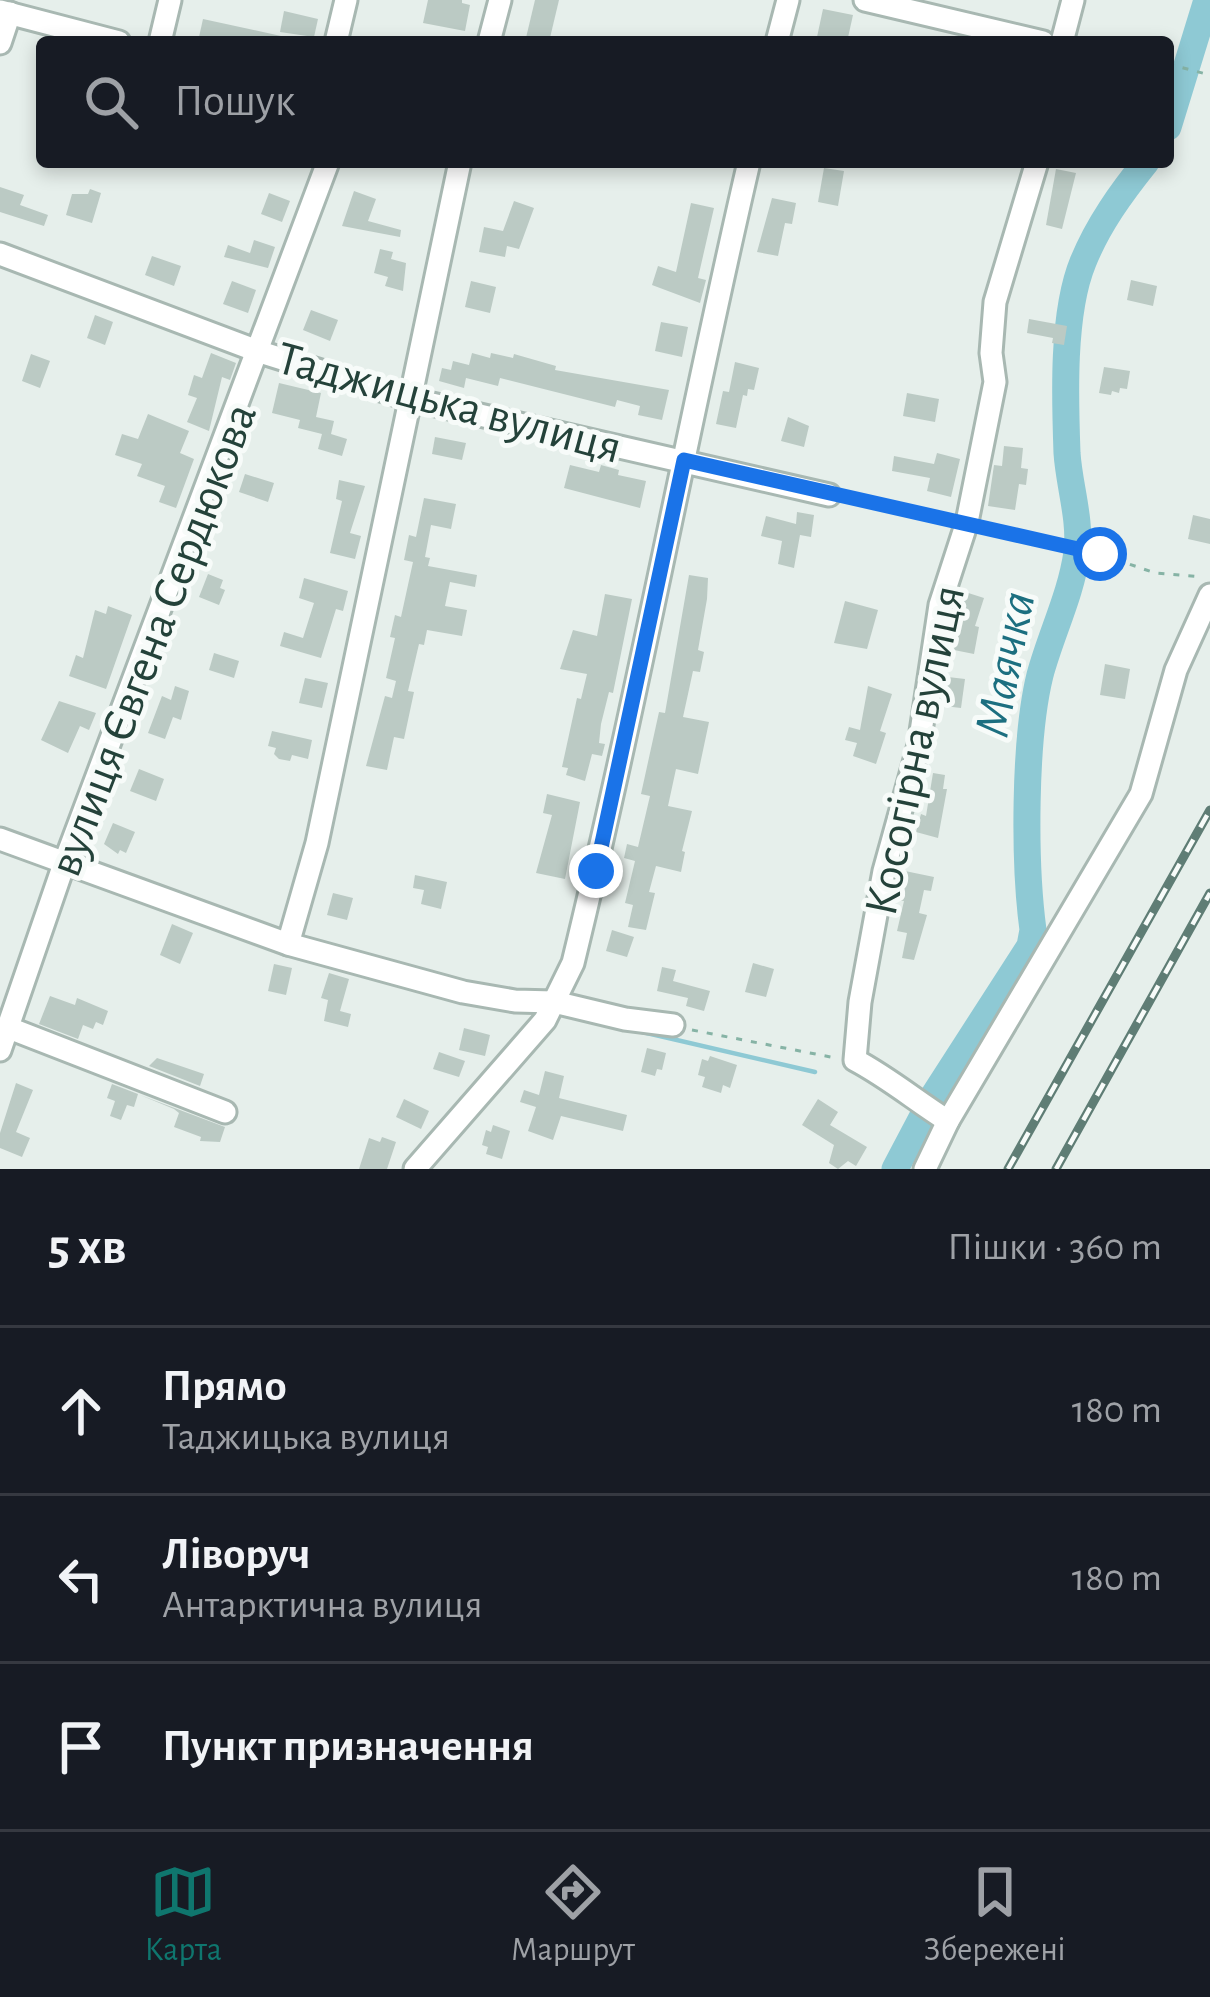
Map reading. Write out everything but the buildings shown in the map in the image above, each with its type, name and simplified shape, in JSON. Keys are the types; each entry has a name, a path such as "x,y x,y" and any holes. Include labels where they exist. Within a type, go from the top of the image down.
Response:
{"street":[{"path":"161,36 170,0"},
{"path":"337,36 346,0"},
{"path":"491,36 500,0"},
{"path":"779,36 788,0"},
{"path":"865,0 1017,36"},
{"path":"1064,36 1073,0"},
{"path":"0,44 18,11 99,36"},
{"name":"вулиця Євгена Сердюкова","path":"4,1039 64,864 326,168"},
{"path":"288,944 317,843 459,168"},
{"path":"415,1169 510,1063 554,1002 573,963 747,168"},
{"name":"Косогірна вулиця","path":"855,1060 860,1002 884,871 919,745 940,605 967,522 995,382 991,352 995,302 1035,168"},
{"name":"Таджицька вулиця","path":"0,254 260,352 410,399 829,495"},
{"path":"925,1169 943,1118 1000,1038 1141,794 1176,670 1210,595"},
{"path":"0,839 288,944 463,992 554,1002 673,1025"},
{"path":"4,1039 224,1112"},
{"path":"855,1060 898,1083 943,1118"}],"path":[{"path":"1174,66 1207,75"},
{"path":"829,495 1051,542 1155,573 1210,578"},
{"path":"673,1025 801,1054 855,1060"}],"waterway":[{"name":"Маячка","path":"1174,107 1207,0"},
{"name":"Маячка","path":"895,1169 934,1095 1030,946 1027,802 1031,733 1040,675 1070,584 1078,540 1066,431 1071,306 1096,235 1142,168"},
{"path":"638,1031 815,1072"}],"railway":[{"path":"1008,1169 1210,810"},
{"path":"1056,1169 1210,893"}],"route":[{"path":"596,871 684,460 1100,554"}]}
